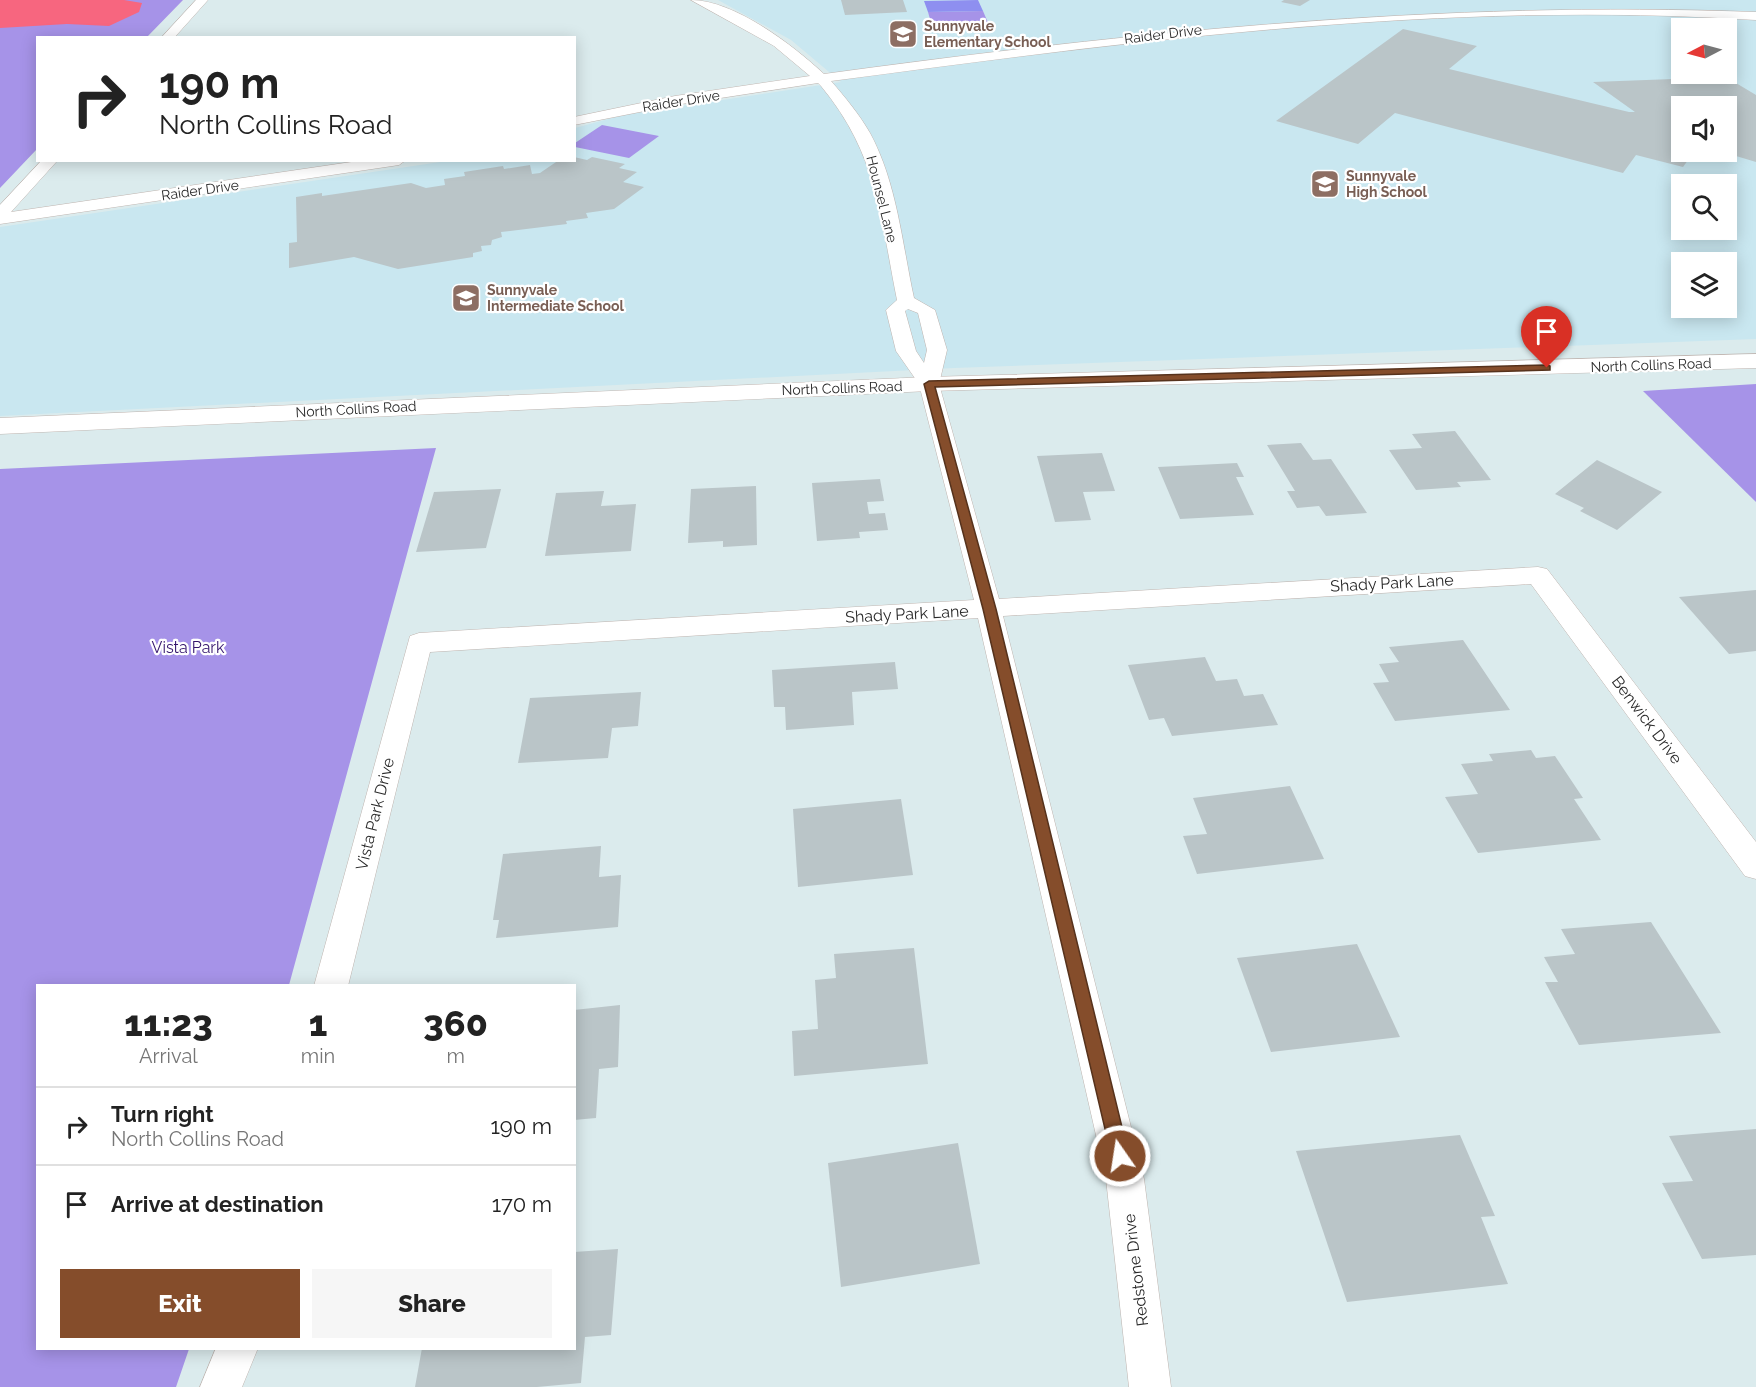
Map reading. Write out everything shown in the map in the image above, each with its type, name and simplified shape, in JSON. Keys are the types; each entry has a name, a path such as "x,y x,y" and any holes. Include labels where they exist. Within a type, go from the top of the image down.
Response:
{"street":[{"path":"169,36 202,0"},
{"name":"Hounsel Lane","path":"697,0 773,38 823,79 859,125 875,162 906,301 895,310 901,333 906,351 929,384"},
{"name":"Raider Drive","path":"576,121 620,111 823,79 1231,26 1373,15 1580,6 1691,9 1756,16"},
{"path":"0,217 49,162"},
{"name":"Raider Drive","path":"0,217 385,162"},
{"path":"906,301 926,310 937,350 929,384"},
{"name":"North Collins Road","path":"0,426 929,384 1756,361"},
{"name":"Redstone Drive","path":"929,384 989,609 1125,1179 1150,1387"},
{"name":"Shady Park Lane","path":"419,643 1538,575"},
{"name":"Benwick Drive","path":"1538,575 1756,866"},
{"name":"Vista Park Drive","path":"332,984 419,643"},
{"path":"221,1387 236,1350"}],"shaded area":[{"path":"0,0 124,0 142,3 139,12 109,26 67,24 0,28"},
{"path":"718,0 1756,0 1756,339 954,368 0,416 0,227 440,162 576,162 576,128 623,115 841,82 791,40"},
{"path":"978,0 983,11 928,12 924,1"}],"green space":[{"path":"0,0 183,0 148,36 36,36 36,150 0,188"},
{"path":"983,11 989,25 932,26 928,12"},
{"path":"602,125 659,136 629,158 576,147 576,142"},
{"path":"1756,384 1756,502 1643,391"},
{"name":"Vista Park","path":"436,448 289,984 36,984 36,1350 189,1350 176,1387 0,1387 0,469"}],"building":[{"path":"841,0 903,0 907,12 845,15"},
{"path":"1310,0 1300,6 1281,2"},
{"path":"1403,29 1477,46 1449,69 1629,112 1635,112 1593,82 1671,79 1671,84 1737,84 1756,95 1756,162 1737,156 1737,96 1671,96 1671,162 1687,162 1683,167 1636,155 1623,173 1395,113 1358,144 1276,121"},
{"path":"576,157 587,160 592,157 625,164 619,168 637,172 623,182 644,187 614,209 586,213 588,218 566,221 567,224 501,232 502,237 492,240 491,245 481,246 482,251 473,253 473,257 398,269 354,257 289,268 289,243 297,242 296,197 322,193 322,196 411,183 426,188 445,185 444,179 465,176 464,172 503,166 504,169 530,165 532,174 540,173 556,162 576,162"},
{"path":"1455,431 1491,480 1457,482 1461,487 1416,490 1389,450 1422,448 1412,434"},
{"path":"1301,443 1313,460 1331,459 1367,513 1326,516 1319,506 1297,508 1287,491 1295,491 1267,445"},
{"path":"1102,453 1115,491 1083,492 1091,520 1055,522 1037,456"},
{"path":"1597,460 1662,492 1617,530 1580,511 1584,508 1555,494"},
{"path":"1237,463 1244,477 1236,477 1254,515 1180,519 1158,467"},
{"path":"880,479 884,501 867,502 869,514 885,513 888,530 859,532 860,538 817,541 812,483"},
{"path":"756,486 757,545 723,547 723,541 688,543 691,489"},
{"path":"501,489 486,548 416,552 434,492"},
{"path":"604,491 601,506 636,504 631,551 545,556 556,493"},
{"path":"1756,590 1756,651 1729,654 1679,597"},
{"path":"1463,640 1510,710 1395,721 1373,683 1389,682 1379,664 1399,662 1389,647"},
{"path":"1205,657 1216,681 1237,679 1244,696 1263,694 1278,725 1172,736 1164,718 1149,720 1128,665"},
{"path":"895,662 898,689 852,692 854,725 786,730 785,707 774,707 772,670"},
{"path":"641,692 638,726 612,728 608,758 518,763 530,698"},
{"path":"1531,750 1536,758 1555,756 1583,798 1574,799 1601,840 1478,853 1445,797 1478,794 1461,764 1493,761 1489,754"},
{"path":"1290,786 1324,859 1197,874 1183,836 1207,834 1193,798"},
{"path":"901,799 913,875 798,887 793,809"},
{"path":"601,846 599,877 621,875 618,927 496,938 499,920 493,920 503,854"},
{"path":"1651,922 1721,1033 1579,1045 1545,982 1558,982 1544,957 1575,954 1561,929"},
{"path":"1357,944 1400,1037 1271,1052 1237,958"},
{"path":"914,948 928,1064 794,1076 792,1031 818,1029 815,980 836,978 834,954"},
{"path":"620,1005 618,1067 599,1069 596,1118 576,1120 576,1010"},
{"path":"1756,1129 1756,1255 1702,1259 1662,1183 1693,1181 1669,1136"},
{"path":"1460,1135 1495,1216 1481,1217 1508,1284 1347,1302 1296,1151"},
{"path":"958,1143 980,1264 841,1287 828,1163"},
{"path":"618,1249 611,1335 585,1337 581,1383 537,1387 415,1387 422,1350 576,1350 576,1252"}],"place":[{"name":"Sunnyvale Elementary School","path":"903,34"},
{"name":"Sunnyvale High School","path":"1325,184"},
{"name":"Sunnyvale Intermediate School","path":"466,298"}],"route":[{"path":"1120,1156 989,609 929,384 1547,368"}]}
